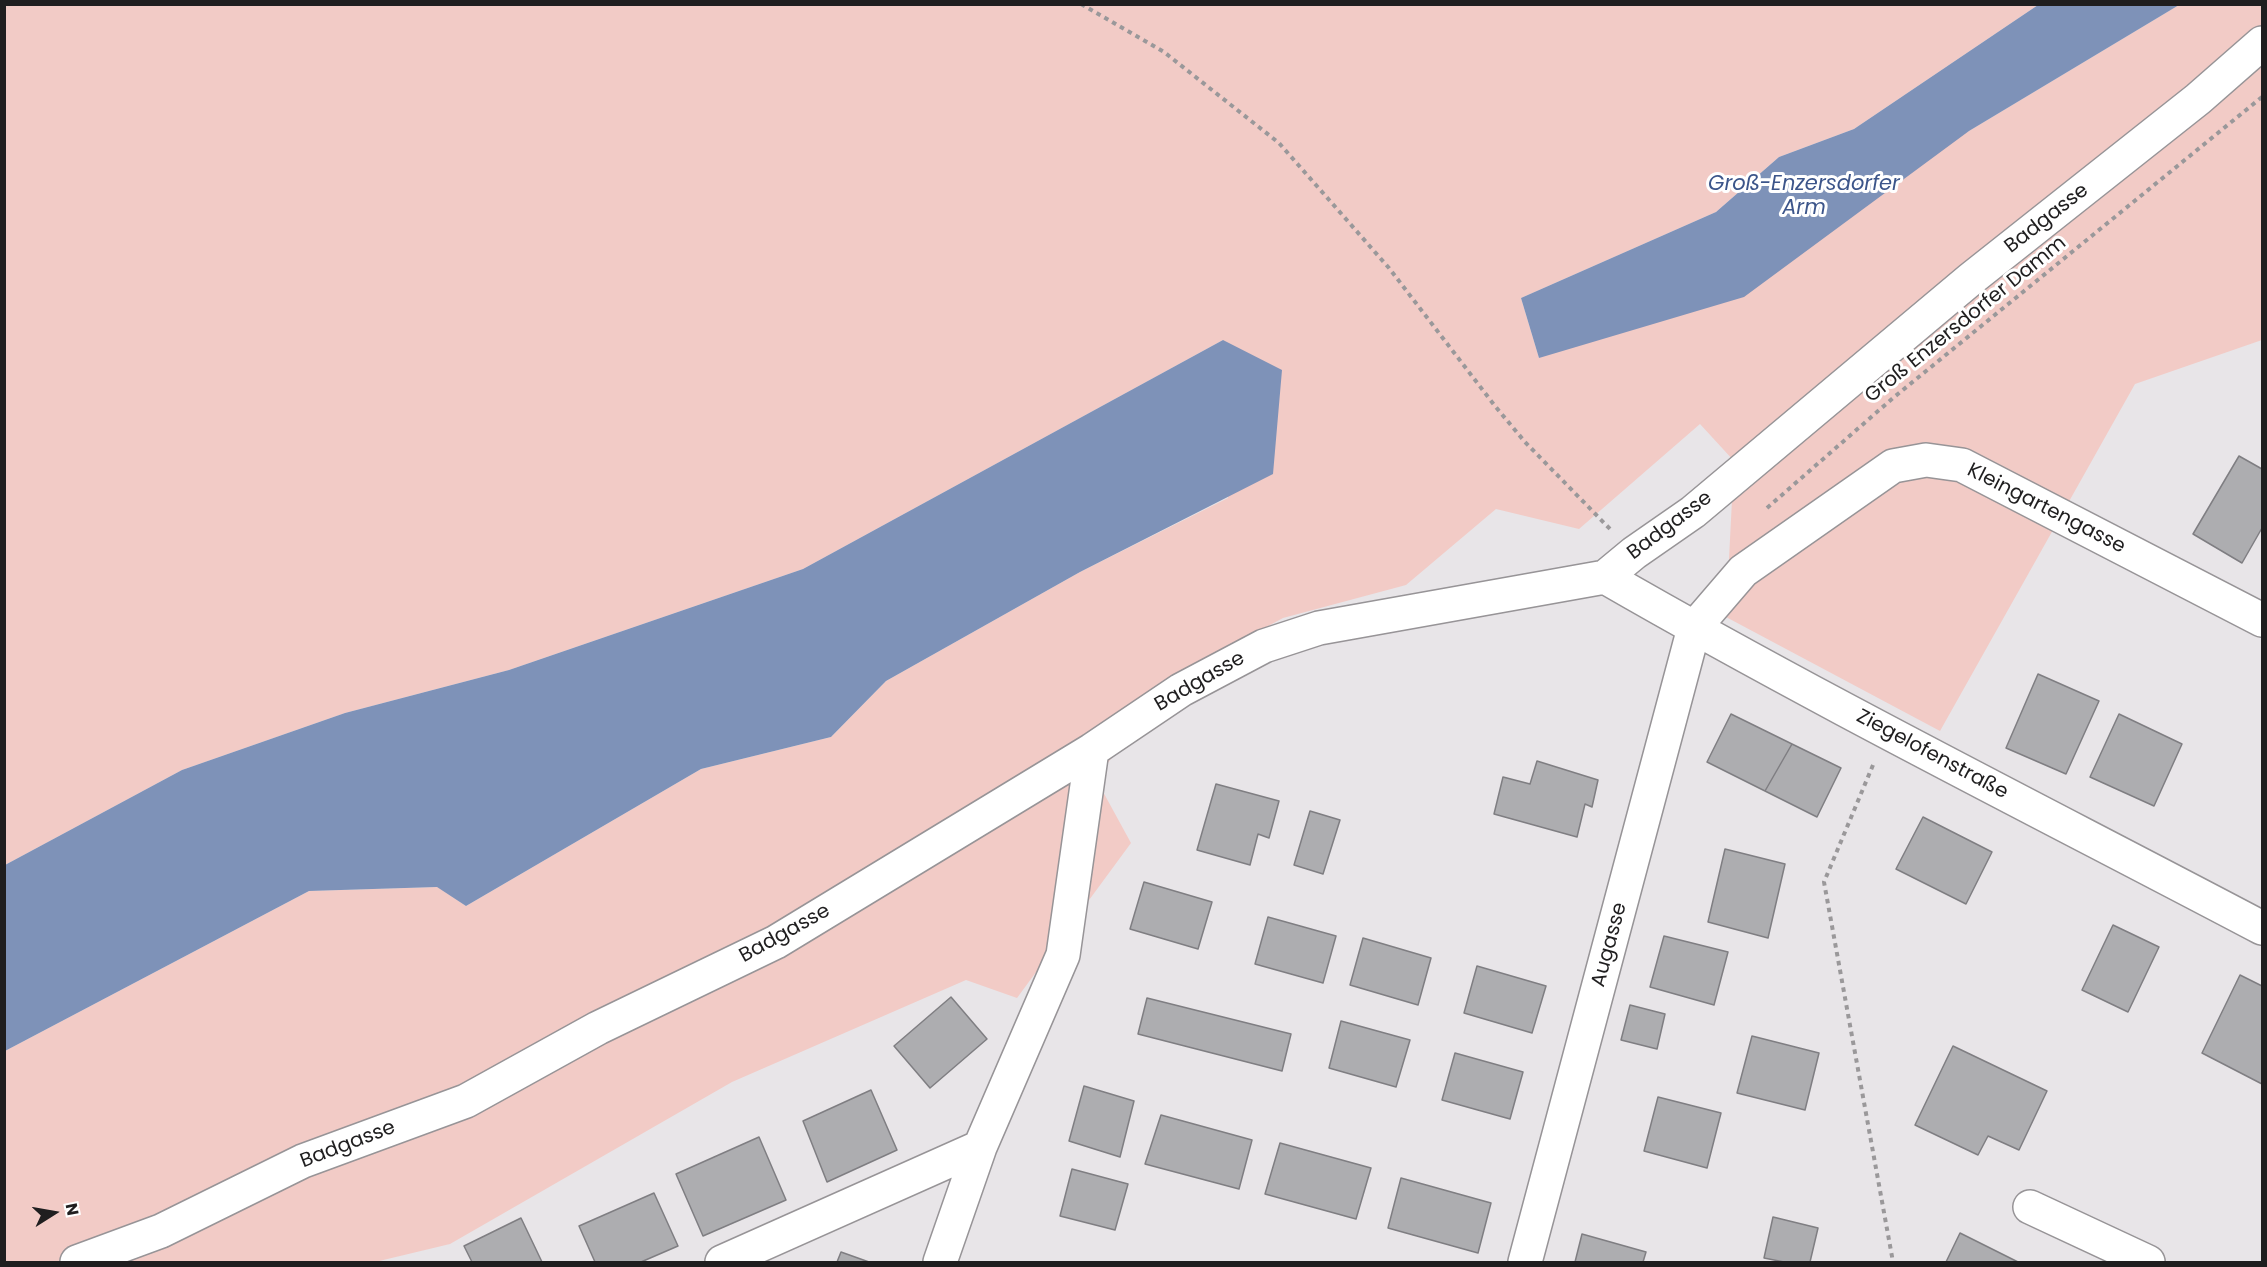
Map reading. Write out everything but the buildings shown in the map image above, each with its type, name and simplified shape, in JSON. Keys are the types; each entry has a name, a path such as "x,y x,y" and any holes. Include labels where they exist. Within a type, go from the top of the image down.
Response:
{"street":[{"name":"Badgasse","path":"77,1263 161,1231 303,1161 466,1101 598,1028 777,942 1092,750 1181,690 1264,646 1319,628 1605,577 1634,553 1693,512 1972,278 2198,99 2262,43"},
{"name":"Kleingartengasse","path":"1694,628 1743,571 1893,466 1926,459 1962,465 2262,620"},
{"name":"Ziegelofenstraße","path":"1605,577 1694,628 2262,928"},
{"name":"Augasse","path":"1525,1263 1694,628"},
{"path":"940,1263 980,1147 1063,955 1092,750"},
{"path":"722,1263 980,1147"},
{"path":"2030,1207 2148,1263"}],"path":[{"path":"1081,4 1164,52 1279,143 1389,268 1525,442 1634,553"},
{"name":"Groß Enzersdorfer Damm","path":"1758,516 1893,398 2262,97"},
{"path":"1887,731 1824,882 1893,1263"}],"shaded area":[{"path":"5,5 2038,5 1854,129 1779,157 1716,212 1521,298 1539,358 1969,131 2179,5 2262,5 2262,340 2135,384 1940,731 1726,617 1734,461 1700,424 1579,529 1496,509 1406,585 1283,618 1170,679 1096,779 1131,843 1017,998 966,980 732,1082 450,1244 375,1262 5,1262 5,1051 309,891 438,887 466,906 701,769 831,737 886,681 1080,572 1228,498 1223,340 803,569 509,670 345,713 182,770 5,865"}],"water":[{"name":"Groß-Enzersdorfer Arm","path":"2038,5 2179,5 1969,131 1744,297 1539,358 1521,298 1716,212 1779,157 1854,129"},
{"path":"1223,340 1282,370 1273,474 1080,572 886,681 831,737 701,769 466,906 437,887 309,891 5,1051 5,865 182,770 345,713 509,670 803,569"}]}
